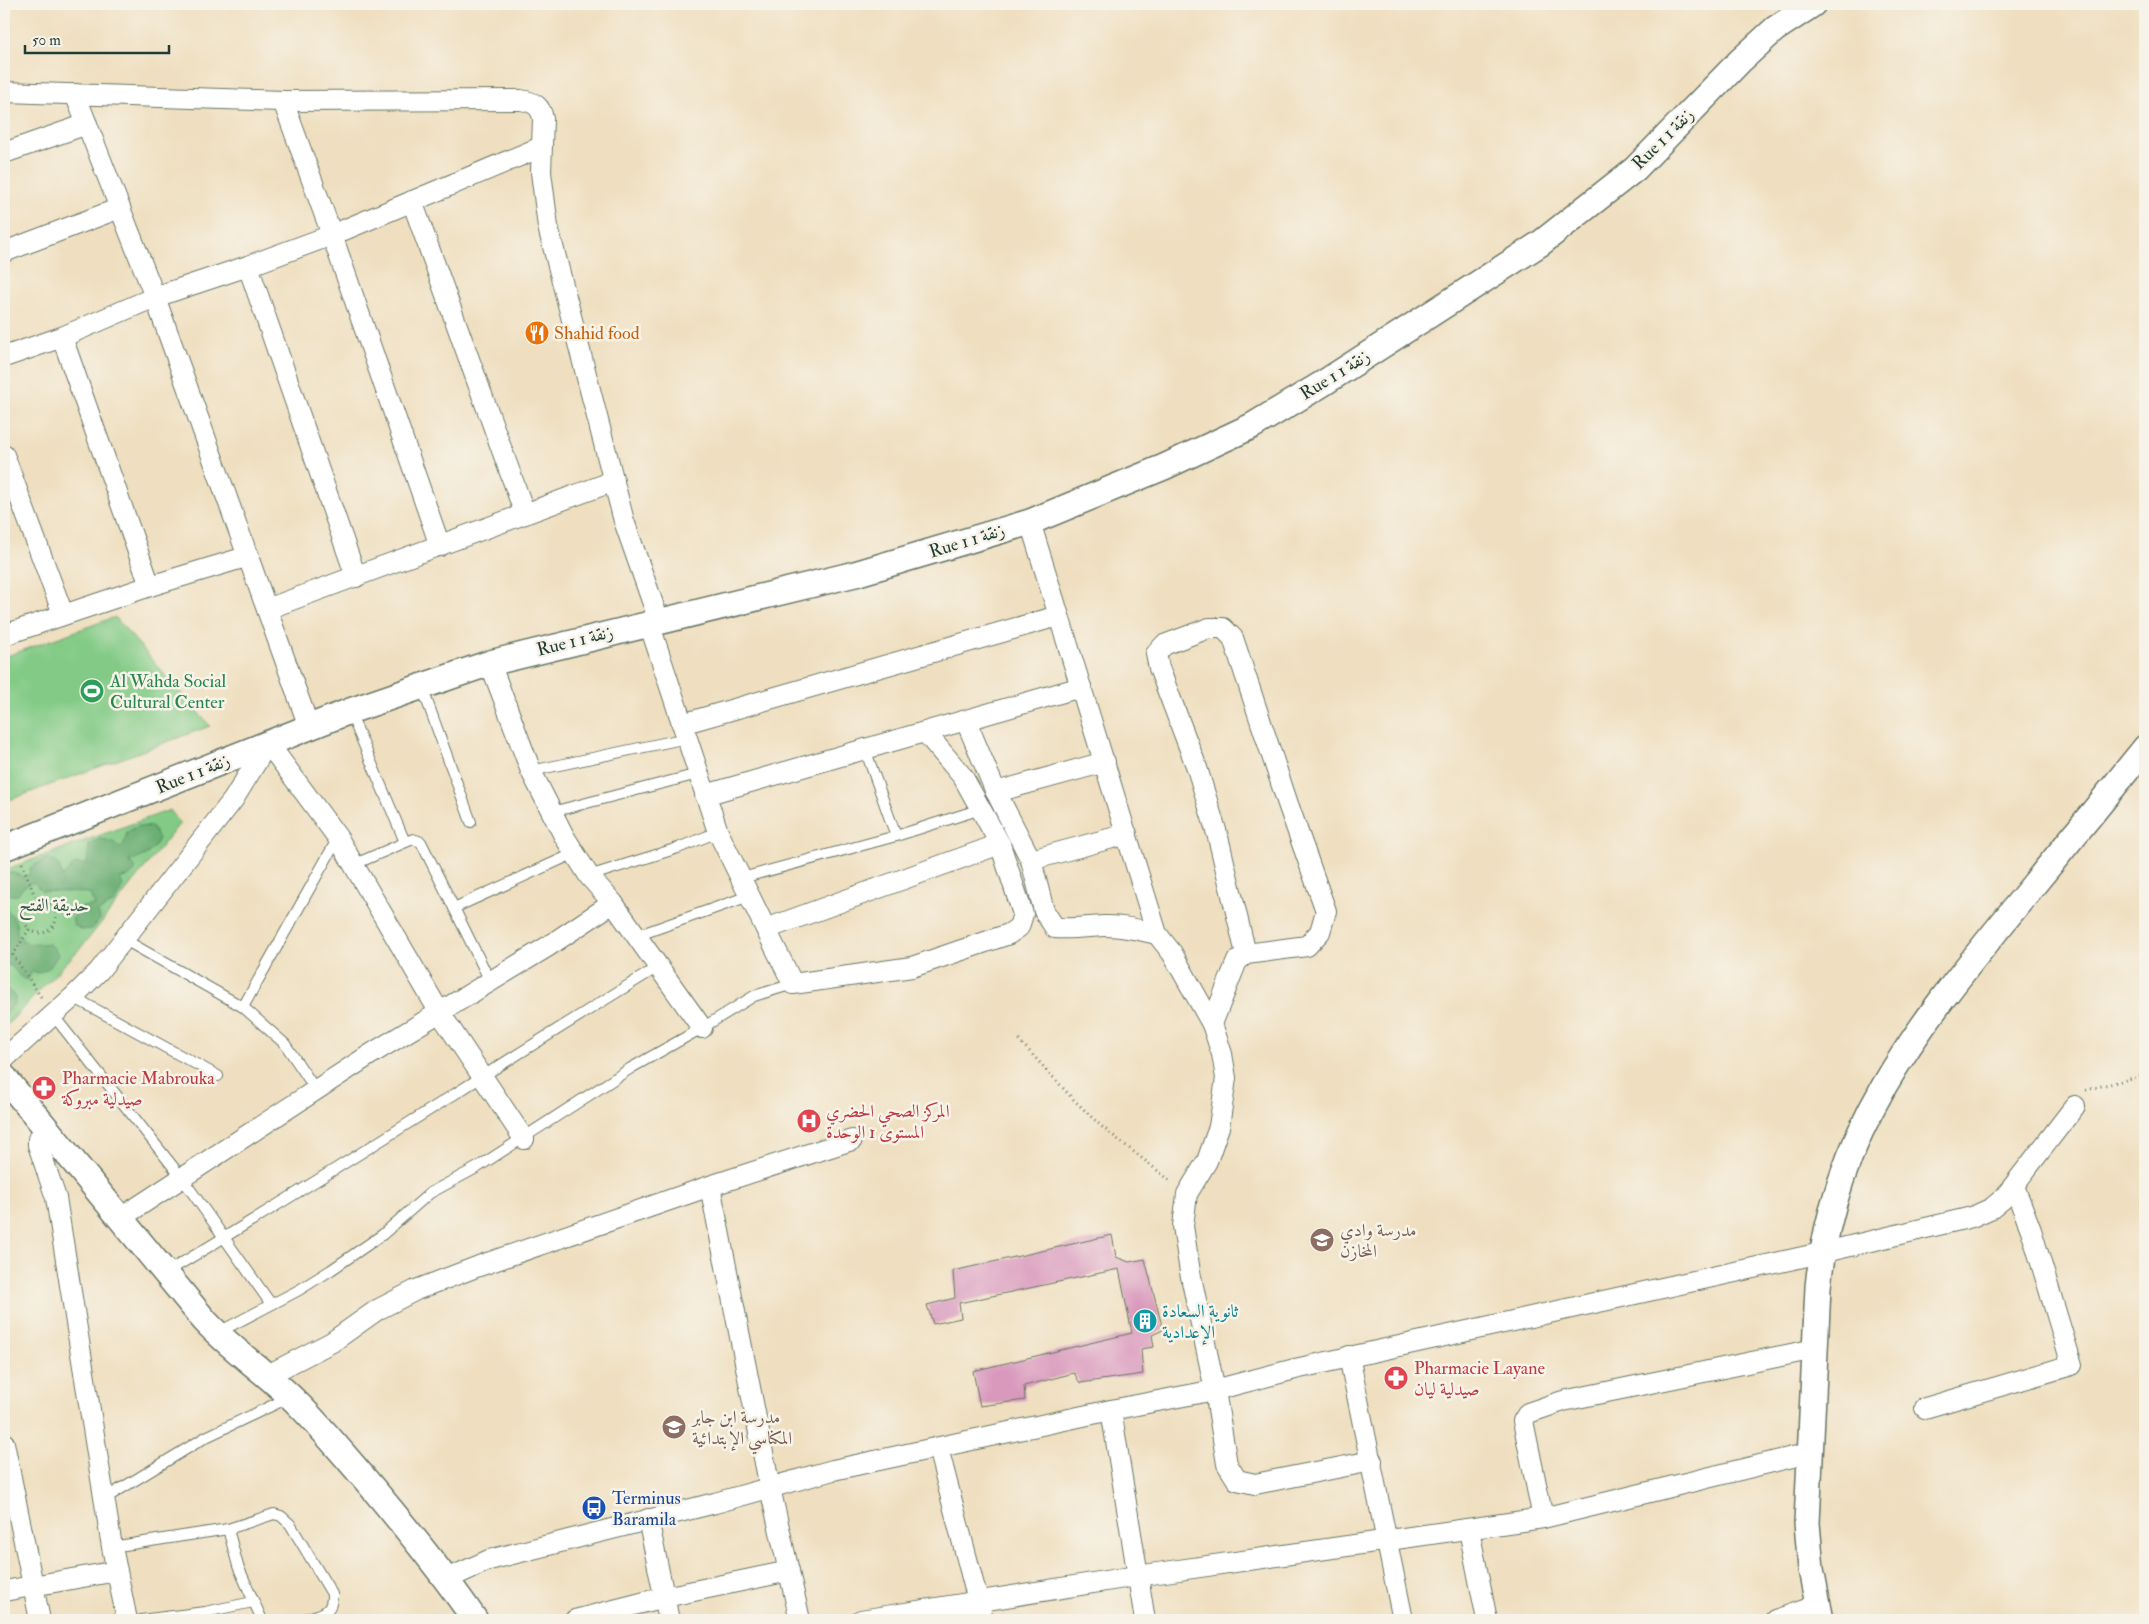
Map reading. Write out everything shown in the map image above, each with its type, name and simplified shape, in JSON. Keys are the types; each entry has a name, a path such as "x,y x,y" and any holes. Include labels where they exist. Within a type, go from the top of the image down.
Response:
{"street":[{"name":"Rue 1 زنقة 1","path":"9,846 350,711 490,663 855,574 1030,522 1164,467 1252,426 1322,384 1541,243 1635,169 1740,61 1775,29 1813,4"},
{"path":"4,92 283,101 521,100 538,106 542,112 543,196 548,227 624,521 684,731 718,832 793,984 912,967 1009,934 1019,927 1023,914 1000,844 963,777 925,732"},
{"path":"75,94 155,297 309,727"},
{"path":"283,101 332,234 440,546"},
{"path":"4,153 87,124"},
{"path":"4,357 62,337 155,297 248,266 332,234 541,147"},
{"path":"412,201 525,514"},
{"path":"4,252 120,208"},
{"path":"248,266 356,578"},
{"path":"62,337 150,586"},
{"path":"4,455 63,614"},
{"path":"267,609 356,578 614,481"},
{"path":"1030,522 1158,934 1172,953 1212,1024 1222,1054 1226,1078 1220,1120 1207,1161 1187,1194 1183,1226 1190,1272 1215,1390 1227,1464 1237,1480 1255,1484 1372,1461"},
{"path":"4,635 63,614 249,556"},
{"path":"684,731 1058,616"},
{"path":"1212,1024 1237,961 1246,954 1307,946 1320,932 1326,911 1233,638 1223,628 1209,628 1164,645 1156,654 1159,668 1202,785 1218,837 1246,954"},
{"path":"490,663 531,771 564,836 589,876 613,903 702,1028"},
{"path":"705,795 1081,687"},
{"path":"966,721 996,792 1031,860 1044,911 1055,928 1077,929 1104,926 1133,928 1158,934"},
{"path":"4,1059 73,997 99,971 125,940 233,800 268,743 355,864 440,1013 524,1139"},
{"path":"1775,1620 1820,1613 1811,1569 1807,1523 1821,1252 1834,1198 1868,1112 1896,1063 1932,1012 2145,748"},
{"path":"996,792 1105,762"},
{"path":"1031,860 1127,834"},
{"path":"766,929 1000,844"},
{"path":"119,1219 316,1090 613,903"},
{"path":"6,1084 47,1128 164,1274 216,1333 268,1375 331,1439 408,1529 447,1579 475,1620"},
{"path":"447,1579 489,1560 833,1470 1111,1410 1215,1390 1349,1356 1821,1252 1972,1216 1992,1208 2004,1198 2075,1106"},
{"path":"47,1128 38,1139 38,1145 56,1198 112,1547 127,1620"},
{"path":"268,1375 332,1342 378,1310 416,1290 479,1266 710,1186 852,1140"},
{"path":"710,1186 770,1488 800,1620"},
{"path":"1925,1408 2072,1365 2031,1230 2014,1186"},
{"path":"1543,1518 1523,1422 1528,1413 1563,1401 1815,1349"},
{"path":"1349,1356 1404,1620"},
{"path":"1111,1410 1145,1620"},
{"path":"4,1443 40,1620"},
{"path":"938,1448 983,1620"},
{"path":"861,1620 1137,1576 1543,1518 1810,1452"},
{"path":"648,1519 669,1620"},
{"path":"1469,1530 1487,1620"},
{"path":"575,1620 664,1597 789,1570"},
{"path":"4,1592 117,1571"}],"lane":[{"path":"421,686 472,822"},
{"path":"350,711 405,842"},
{"path":"531,771 684,731"},
{"path":"865,749 896,836"},
{"path":"552,812 698,774"},
{"path":"636,936 746,887 981,809"},
{"path":"589,876 678,848 718,832"},
{"path":"244,1006 338,838"},
{"path":"355,864 413,839 420,842 490,981"},
{"path":"454,908 575,853"},
{"path":"125,940 244,1006 285,1044 316,1090"},
{"path":"164,1274 326,1176 482,1075 658,967"},
{"path":"216,1333 299,1290 367,1245 430,1193 524,1139 632,1068 754,996 793,984"},
{"path":"73,997 218,1076"},
{"path":"53,1015 182,1178 271,1304"},
{"path":"104,1498 206,1437 291,1397"},
{"path":"112,1547 228,1530 274,1514 281,1516 290,1524 332,1594 333,1604 329,1611 302,1620"},
{"path":"228,1530 238,1566 262,1620"},
{"path":"141,1620 205,1612 254,1602"}],"path":[{"path":"9,846 37,902"},
{"path":"37,902 46,902 54,909 56,914 55,924 44,933 34,932 29,929 24,920 24,914 30,905 37,902"},
{"path":"29,929 13,955 53,1015"},
{"path":"1019,1040 1073,1099 1101,1126 1187,1194"},
{"path":"2075,1106 2079,1096 2089,1088 2145,1075"}],"green space":[{"name":"Al Wahda Social Cultural Center","path":"115,617 210,726 4,802 4,657"},
{"name":"حديقة الفتح","path":"170,810 180,823 85,943 4,1028 4,870"},
{"path":"138,826 152,827 159,839 147,854 129,861 135,866 135,871 128,877 120,878 123,886 114,902 98,912 100,919 92,929 82,930 74,925 72,919 82,907 95,905 89,893 42,891 33,882 23,887 18,895 11,895 5,890 4,892 4,874 12,873 23,877 30,874 30,868 47,858 59,865 62,877 75,864 87,864 89,845 99,839 112,841 120,848 124,844 127,832"},
{"path":"4,907 14,919 17,935 27,943 48,944 55,949 58,955 50,967 39,973 32,971 28,980 19,975 8,964 4,970"},
{"path":"4,987 15,996 15,1003 4,1015"}],"building":[{"name":"ثانوية السعادة الإعدادية","path":"1112,1235 1116,1257 1129,1262 1145,1259 1163,1330 1152,1335 1154,1347 1141,1349 1143,1374 1080,1383 1074,1373 1024,1386 1025,1400 980,1406 973,1371 1132,1333 1119,1269 959,1303 961,1318 933,1324 927,1305 955,1298 953,1271"}],"place":[{"name":"Shahid food","path":"537,333"},
{"name":"Al Wahda Social Cultural Center","path":"92,691"},
{"name":"Pharmacie Mabrouka صيدلية مبروكة","path":"44,1088"},
{"name":"المركز الصحي الحضري المستوى 1 الوحدة","path":"809,1121"},
{"name":"مدرسة وادي المخازن","path":"1322,1240"},
{"name":"ثانوية السعادة الإعدادية","path":"1145,1321"},
{"name":"Pharmacie Layane صيدلية ليان","path":"1396,1378"},
{"name":"مدرسة ابن جابر المكناسي الإبتدائية","path":"674,1427"},
{"name":"Terminus Baramila","path":"594,1508"}]}
